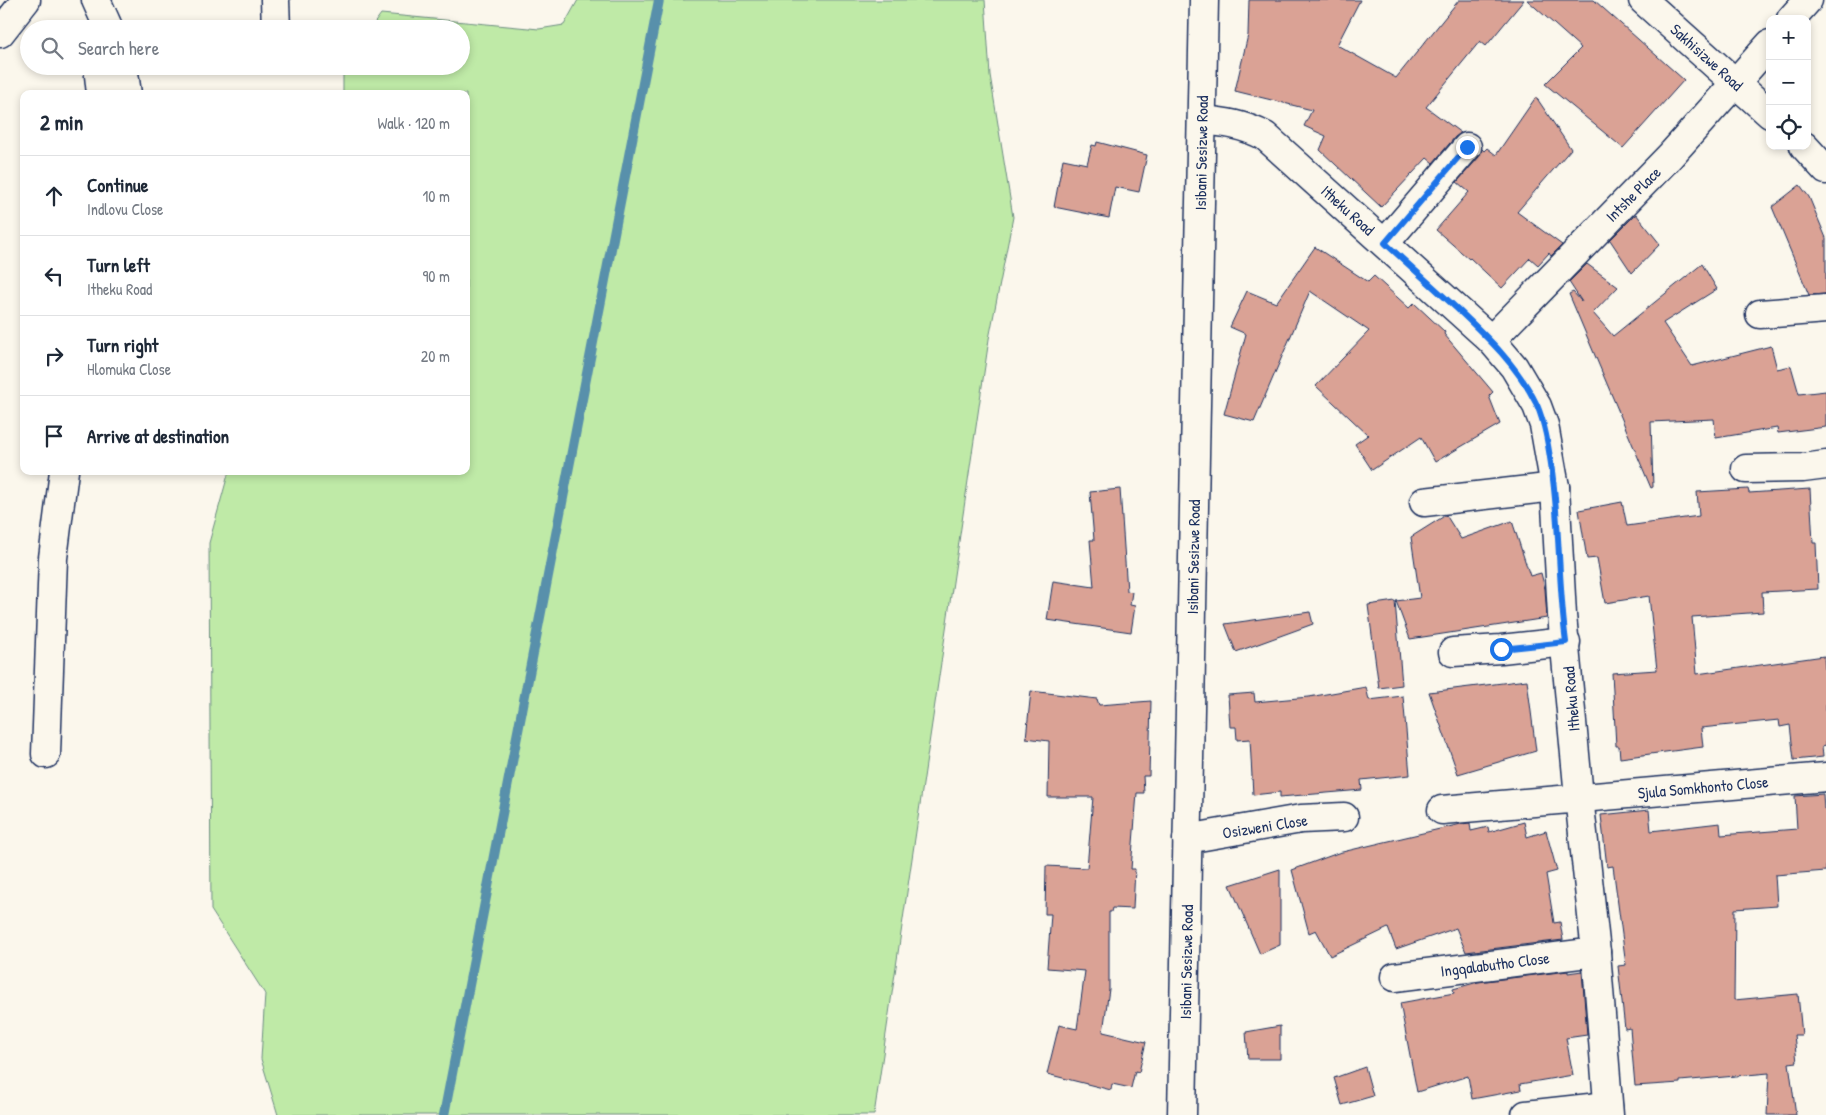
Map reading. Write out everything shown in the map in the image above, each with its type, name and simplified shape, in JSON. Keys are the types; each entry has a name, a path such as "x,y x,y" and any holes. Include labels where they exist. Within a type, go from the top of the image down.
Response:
{"street":[{"path":"85,0 92,20"},
{"path":"96,0 105,20"},
{"path":"275,0 276,20"},
{"name":"Isibani Sesizwe Road","path":"1182,1115 1204,0"},
{"name":"Sakhisizwe Road","path":"1643,0 1766,110"},
{"path":"1795,15 1808,0"},
{"path":"0,33 22,1"},
{"name":"Intshe Place","path":"1491,340 1670,156 1766,49"},
{"path":"99,75 101,90"},
{"path":"124,75 126,90"},
{"name":"Itheku Road","path":"1202,120 1235,124 1265,136 1491,340 1514,367 1537,406 1544,425 1554,487 1562,614 1596,952 1609,1111"},
{"path":"1385,243 1467,147"},
{"path":"1808,150 1826,170"},
{"path":"1760,314 1826,309"},
{"path":"1746,469 1803,468 1826,465"},
{"path":"46,754 53,558 63,475"},
{"path":"1424,502 1554,487"},
{"path":"1453,652 1566,642"},
{"name":"Sjula Somkhonto Close","path":"1579,797 1826,777"},
{"path":"1442,810 1579,797"},
{"name":"Osizweni Close","path":"1187,839 1301,819 1344,817"},
{"name":"Ingqalabutho Close","path":"1395,977 1596,952"},
{"path":"1526,1115 1609,1111"}],"green space":[{"path":"578,0 985,0 990,75 1013,217 989,339 874,1115 278,1115 261,1059 265,994 211,910 209,543 228,475 470,475 470,90 343,90 343,75 470,75 470,22 539,29 564,25"},
{"path":"381,14 444,20 377,20"}],"building":[{"path":"1249,0 1360,0 1337,45 1396,78 1459,0 1524,0 1486,46 1480,41 1426,107 1461,133 1455,137 1433,163 1427,158 1381,207 1320,150 1326,136 1304,126 1312,110 1235,91 1248,35"},
{"path":"1527,0 1594,0 1684,80 1623,148 1545,84 1581,48"},
{"path":"1536,97 1571,149 1517,212 1562,245 1551,256 1549,253 1538,265 1530,258 1502,288 1436,230 1469,192 1457,182 1479,157 1482,149 1484,151 1487,148 1496,155"},
{"path":"1097,142 1147,155 1139,192 1115,187 1109,218 1054,207 1063,159 1087,164 1092,145 1096,146"},
{"path":"1800,185 1809,197 1826,238 1826,294 1809,295 1772,207"},
{"path":"1636,214 1660,244 1632,273 1610,240"},
{"path":"1315,247 1368,282 1374,276 1409,308 1414,303 1445,332 1444,334 1493,392 1489,396 1500,424 1435,462 1421,437 1372,470 1355,444 1368,435 1316,386 1369,331 1310,291 1254,422 1224,414 1246,334 1230,327 1247,291 1276,303"},
{"path":"1587,264 1618,287 1593,313 1613,336 1702,264 1717,289 1663,323 1692,366 1771,346 1777,369 1791,366 1799,394 1826,391 1826,427 1778,433 1777,428 1716,438 1714,419 1651,422 1653,487 1651,488 1569,294 1573,292 1582,302 1569,282"},
{"path":"1120,489 1127,591 1132,592 1130,605 1135,606 1131,632 1047,620 1053,581 1094,587 1090,540 1094,540 1090,492"},
{"path":"1748,489 1749,493 1810,489 1813,543 1816,543 1818,589 1762,592 1763,612 1692,617 1697,674 1824,656 1826,745 1822,746 1823,757 1794,760 1790,725 1780,727 1779,720 1701,728 1703,747 1620,758 1619,746 1616,746 1612,673 1657,670 1649,596 1605,603 1597,558 1587,559 1579,510 1622,502 1627,526 1699,516 1697,492"},
{"path":"1446,515 1461,539 1512,521 1530,576 1541,573 1545,589 1547,618 1410,639 1396,601 1420,598 1411,537"},
{"path":"1395,601 1402,685 1379,688 1368,605"},
{"path":"1310,612 1313,624 1236,652 1225,624"},
{"path":"1527,680 1536,751 1458,774 1429,692"},
{"path":"1366,687 1369,700 1403,696 1410,775 1361,780 1362,790 1280,797 1280,792 1253,795 1250,739 1237,740 1236,727 1230,727 1228,695 1254,693 1255,702 1309,697"},
{"path":"1031,691 1097,699 1099,705 1151,701 1149,776 1143,776 1144,793 1137,793 1131,869 1135,869 1133,909 1112,908 1111,912 1109,912 1109,989 1103,1032 1146,1042 1139,1072 1135,1071 1131,1088 1112,1084 1111,1090 1047,1074 1059,1025 1077,1029 1085,971 1047,968 1051,914 1045,914 1046,866 1087,868 1093,797 1048,797 1049,741 1026,738"},
{"path":"1823,794 1824,809 1826,809 1826,871 1775,875 1777,906 1735,909 1734,1000 1798,994 1802,1035 1794,1035 1797,1062 1789,1063 1796,1115 1767,1115 1769,1073 1635,1086 1630,1028 1625,1029 1618,966 1626,965 1613,866 1607,867 1601,815 1649,810 1651,831 1720,823 1721,835 1797,829 1795,796"},
{"path":"1524,822 1527,837 1546,831 1557,871 1546,874 1554,923 1560,922 1563,940 1466,952 1456,928 1396,949 1388,928 1330,956 1316,930 1309,933 1292,870 1338,853 1461,824 1470,823 1471,831 1488,827 1489,832"},
{"path":"1280,869 1280,945 1260,954 1230,885"},
{"path":"1568,971 1568,973 1582,971 1587,1035 1566,1038 1573,1075 1520,1084 1521,1090 1472,1099 1468,1076 1417,1092 1400,1003 1454,993 1453,989 1478,982"},
{"path":"1280,1026 1280,1059 1248,1059 1246,1032"},
{"path":"1365,1067 1373,1096 1342,1105 1334,1078"}],"waterway":[{"path":"444,1115 659,0"}],"route":[{"path":"1467,147 1385,243 1491,340 1514,367 1537,406 1544,425 1554,487 1562,614 1566,642 1501,649"}]}
